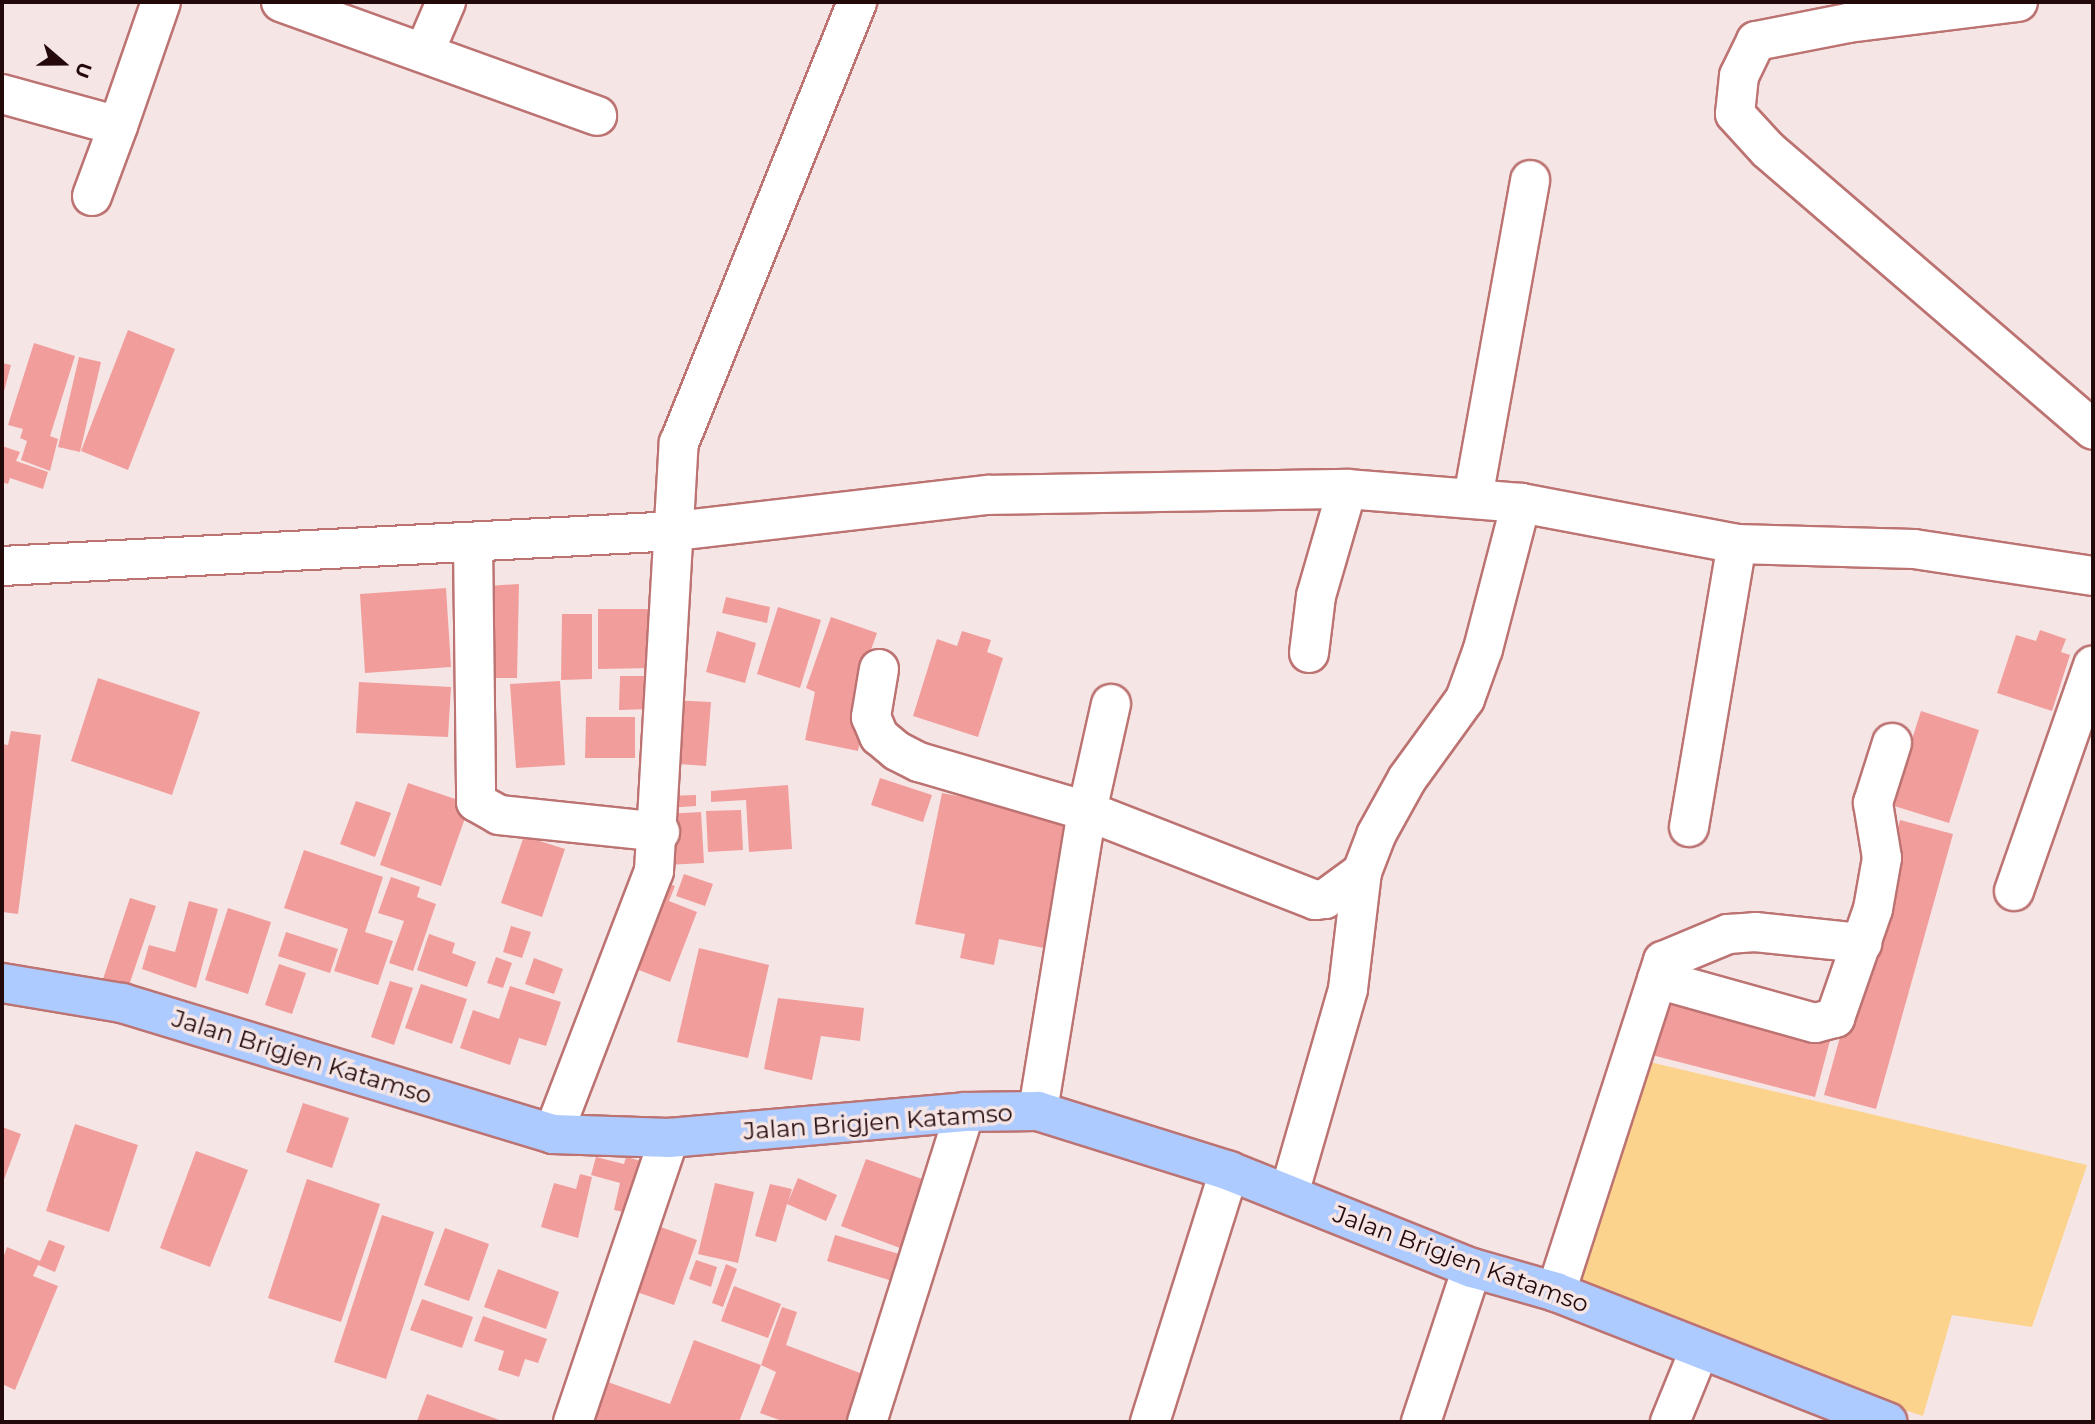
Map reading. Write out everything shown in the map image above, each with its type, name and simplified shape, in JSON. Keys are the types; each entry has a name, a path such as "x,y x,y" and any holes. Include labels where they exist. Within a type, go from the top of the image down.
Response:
{"main road":[{"name":"Jalan Brigjen Katamso","path":"2,983 122,1003 553,1134 669,1138 965,1112 1038,1111 1229,1171 1472,1268 1556,1292 1699,1351 1887,1422"}],"street":[{"path":"92,196 161,2"},
{"path":"281,2 597,116"},
{"path":"424,53 446,2"},
{"path":"553,1134 654,872 660,832 679,443 857,2"},
{"path":"2018,2 1848,23 1756,41 1739,76 1735,114 1768,150 2093,430"},
{"path":"2,94 118,126"},
{"path":"1473,498 1530,180"},
{"path":"1309,653 1316,596 1347,489"},
{"path":"2,566 676,531 988,495 1347,489 1521,503 1737,544 1914,549 2093,576"},
{"path":"1289,1195 1348,989 1362,872 1376,835 1407,779 1465,699 1483,649 1521,503"},
{"path":"473,542 476,802 499,815 660,832"},
{"path":"1689,827 1737,544"},
{"path":"2014,891 2093,665"},
{"path":"878,669 871,718 879,736 897,751 919,762 1087,811 1315,900 1325,899 1362,872"},
{"path":"1038,1111 1087,811 1111,704"},
{"path":"1657,979 1815,1023 1828,1021 1840,1010 1862,943 1882,858 1873,803 1892,743"},
{"path":"1556,1292 1663,961 1728,934 1755,932 1862,943"},
{"path":"867,1422 965,1112"},
{"path":"573,1422 669,1138"},
{"path":"1150,1422 1229,1171"},
{"path":"1421,1422 1472,1268"},
{"path":"1670,1422 1699,1351"}],"shaded area":[{"path":"1641,1060 2087,1165 2032,1327 1952,1315 1923,1416 1570,1302"}],"building":[{"path":"128,330 175,349 128,470 81,451"},
{"path":"34,343 75,356 50,436 58,439 50,471 21,460 27,441 20,438 23,429 8,425"},
{"path":"79,357 101,362 80,452 58,447"},
{"path":"2,363 11,365 3,395 2,395"},
{"path":"2,446 20,452 16,461 48,472 43,489 10,478 8,484 2,482"},
{"path":"519,584 517,678 485,678 487,586"},
{"path":"446,588 451,667 365,673 360,594"},
{"path":"726,597 770,607 767,623 722,613"},
{"path":"778,607 821,620 800,688 757,674"},
{"path":"598,609 653,609 653,668 598,669"},
{"path":"562,614 592,614 592,679 561,680"},
{"path":"831,617 877,633 867,661 876,663 858,751 805,740 815,692 806,688"},
{"path":"2040,630 2066,639 2061,652 2070,655 2052,711 1997,693 2016,635 2036,641"},
{"path":"717,631 756,643 745,683 706,672"},
{"path":"962,631 991,640 987,652 1003,658 978,737 913,716 937,639 957,646"},
{"path":"620,676 650,676 650,709 619,710"},
{"path":"98,678 200,712 172,795 71,761"},
{"path":"560,681 565,765 516,768 510,684"},
{"path":"359,682 451,687 448,737 356,733"},
{"path":"671,700 711,702 706,766 666,763"},
{"path":"1921,711 1979,730 1949,823 1891,805"},
{"path":"586,717 635,717 635,758 585,758"},
{"path":"11,731 41,735 18,914 2,912 2,744 8,745"},
{"path":"880,778 932,795 923,822 871,805"},
{"path":"408,783 470,804 441,886 380,865"},
{"path":"788,785 792,849 749,852 746,800 711,802 711,791"},
{"path":"942,793 1075,819 1049,949 999,939 994,965 960,958 965,934 915,924"},
{"path":"696,795 696,806 667,808 667,796"},
{"path":"356,801 391,813 375,857 340,844"},
{"path":"741,810 743,850 708,852 706,811"},
{"path":"701,812 704,863 666,865 664,814"},
{"path":"1900,820 1953,834 1876,1109 1824,1095"},
{"path":"524,836 565,849 542,917 501,903"},
{"path":"304,850 383,877 365,932 393,941 378,985 334,971 348,929 284,908"},
{"path":"684,874 713,884 705,906 676,896"},
{"path":"391,877 420,887 417,897 436,904 413,971 389,963 404,921 378,913"},
{"path":"656,878 675,886 669,901 697,912 670,982 623,964"},
{"path":"130,898 156,906 126,994 101,985"},
{"path":"189,901 218,909 196,988 142,969 149,945 175,952"},
{"path":"228,908 271,922 248,994 205,980"},
{"path":"511,926 531,932 522,958 503,952"},
{"path":"286,932 338,949 330,973 278,956"},
{"path":"429,934 455,943 452,953 476,962 467,987 417,970"},
{"path":"699,948 769,965 748,1058 677,1042"},
{"path":"496,957 512,963 503,988 487,983"},
{"path":"534,958 563,969 554,994 525,984"},
{"path":"279,964 306,973 292,1014 265,1005"},
{"path":"390,981 413,988 394,1045 371,1037"},
{"path":"421,984 467,999 452,1044 405,1028"},
{"path":"510,986 561,1002 546,1046 519,1038 510,1065 460,1048 473,1010 499,1019"},
{"path":"1664,990 1832,1033 1815,1097 1648,1054"},
{"path":"778,998 864,1008 860,1041 821,1036 812,1080 764,1069"},
{"path":"303,1103 349,1118 332,1168 286,1152"},
{"path":"75,1124 138,1145 109,1232 46,1211"},
{"path":"2,1127 21,1134 2,1185"},
{"path":"196,1151 248,1170 210,1267 160,1248"},
{"path":"596,1157 624,1164 626,1157 645,1162 633,1214 614,1210 620,1183 591,1175"},
{"path":"866,1159 925,1180 900,1248 841,1226"},
{"path":"580,1174 592,1177 578,1238 541,1227 554,1183 576,1189"},
{"path":"798,1178 837,1195 826,1221 787,1204 776,1242 755,1236 770,1184 792,1189 788,1202"},
{"path":"307,1179 380,1204 341,1322 268,1298"},
{"path":"715,1183 754,1192 738,1263 698,1254"},
{"path":"382,1215 434,1232 386,1379 334,1362"},
{"path":"658,1226 697,1240 674,1305 634,1291"},
{"path":"445,1228 489,1244 469,1301 424,1285"},
{"path":"835,1235 906,1256 899,1283 827,1261"},
{"path":"49,1240 65,1246 55,1272 38,1265 33,1276 58,1286 15,1390 2,1384 2,1261 7,1247 40,1261"},
{"path":"696,1260 717,1267 711,1287 689,1279"},
{"path":"726,1264 737,1269 723,1307 712,1303"},
{"path":"498,1269 559,1292 546,1329 484,1307"},
{"path":"734,1286 781,1304 768,1338 721,1321"},
{"path":"422,1299 473,1317 462,1348 410,1330"},
{"path":"782,1307 797,1312 786,1345 868,1376 851,1422 785,1422 760,1413 776,1372 761,1365"},
{"path":"483,1316 547,1339 538,1363 525,1359 519,1377 498,1370 504,1351 474,1341"},
{"path":"694,1340 761,1365 739,1422 588,1422 602,1380 670,1404"},
{"path":"427,1394 505,1422 417,1421"}]}
